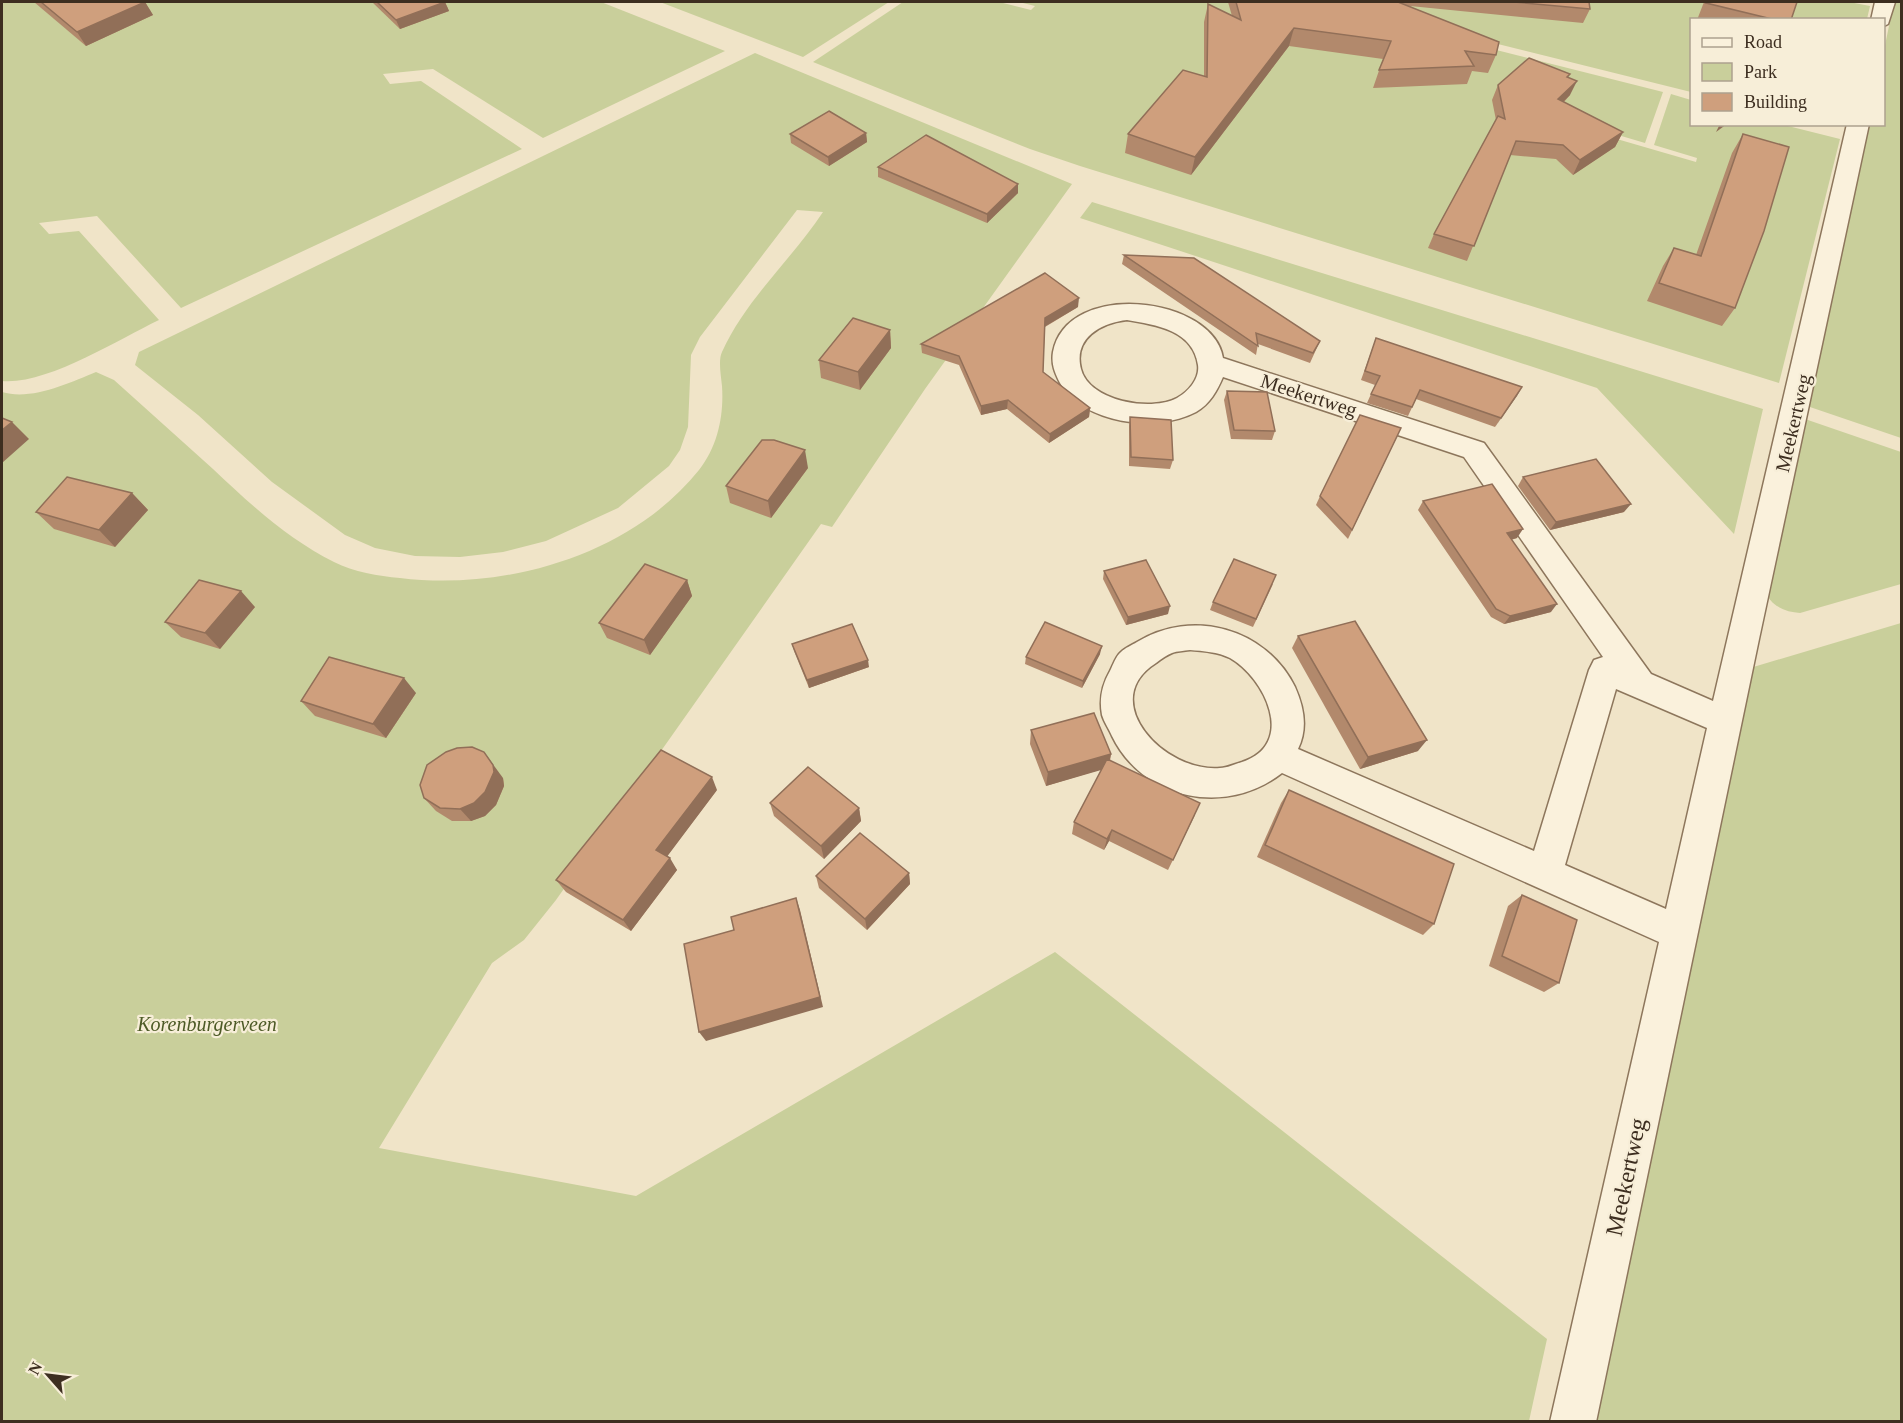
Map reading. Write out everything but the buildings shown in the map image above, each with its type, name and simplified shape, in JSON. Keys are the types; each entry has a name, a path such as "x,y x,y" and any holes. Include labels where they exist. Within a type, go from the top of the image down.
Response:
{"street":[{"path":"1882,18 1886,2"},
{"name":"Meekertweg","path":"1573,1422 1858,126"},
{"path":"1127,311 1151,312 1174,319 1194,331 1208,346 1214,364 1211,380 1201,394 1184,406 1163,413 1138,414 1113,409 1092,400 1076,386 1066,370 1065,354 1070,338 1084,325 1103,315 1127,311"},
{"name":"Meekertweg","path":"1214,364 1474,450 1640,684"},
{"path":"1190,637 1217,640 1242,650 1264,666 1280,686 1288,709 1288,733 1277,755 1258,772 1232,782 1203,783 1173,776 1147,761 1128,740 1118,717 1117,692 1126,670 1142,653 1164,642 1190,637"},
{"path":"1545,873 1605,670 1726,721"},
{"path":"1277,755 1680,933"}],"green space":[{"path":"2,2 601,2 725,51 543,138 433,69 383,74 390,84 421,81 522,149 181,308 97,216 39,223 49,234 79,231 159,320 60,369 40,376 2,381"},
{"path":"660,2 889,2 803,57"},
{"path":"903,2 999,2 1031,10 1035,6 1019,2 1320,2 1318,5 1663,92 1645,143 1581,124 1579,128 1696,162 1697,158 1654,145 1671,94 1690,100 1690,126 1788,126 1840,139 1779,383 1080,166 1030,149 813,62"},
{"path":"1329,2 1849,2 1870,6 1867,18 1690,18 1690,92"},
{"path":"1894,2 1901,2 1901,438 1807,406 1868,126 1885,126 1885,45"},
{"name":"Korenburgerveen","path":"755,53 1072,184 925,389 832,527 821,524 556,900 524,940 492,963 379,1148 636,1196 1055,952 1547,1339 1529,1421 2,1422 2,392 37,393 96,372 114,380 270,520 317,553 358,571 375,575 440,581 482,579 523,572 564,561 602,545 638,525 671,500 706,461 721,419 720,364 722,352 756,297 823,212 797,210 700,337 691,355 688,427 680,450 669,466 618,508 546,541 503,552 460,557 415,556 375,548 345,535 272,482 198,415 135,365 139,352"},
{"path":"1092,202 1763,409 1734,534 1597,388 1080,218"},
{"path":"1805,419 1901,452 1901,584 1800,613 1781,608 1767,595"},
{"path":"1901,623 1901,1421 1591,1422 1750,668"}]}
